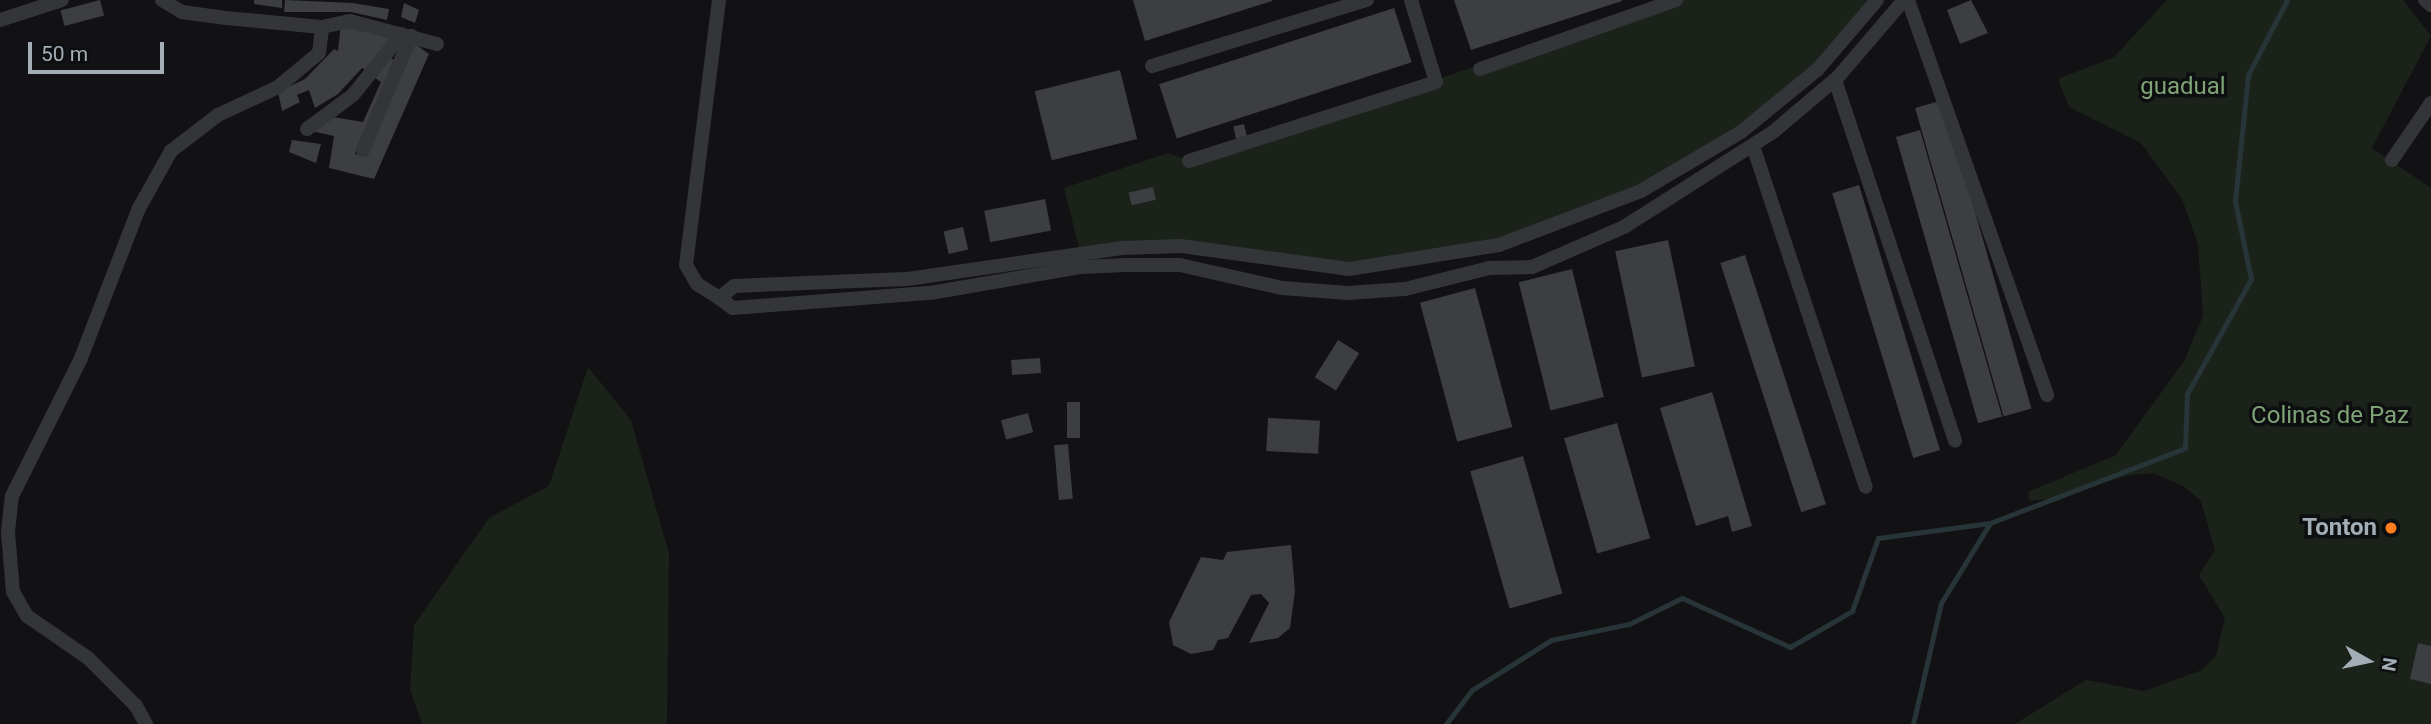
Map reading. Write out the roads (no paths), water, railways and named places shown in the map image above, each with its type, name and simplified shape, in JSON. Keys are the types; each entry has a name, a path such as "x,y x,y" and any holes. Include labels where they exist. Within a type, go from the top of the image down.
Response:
{"street":[{"path":"0,20 62,0"},
{"path":"162,0 182,12 322,27 350,21 437,44"},
{"path":"719,0 686,265 697,284 733,308 920,294 1080,267 1180,265 1282,288 1386,291 1513,267 1532,267 1570,255 1753,146 1835,80 1906,0 2047,395"},
{"path":"1152,66 1367,0"},
{"path":"1189,162 1436,82 1410,0"},
{"path":"1480,69 1676,0"},
{"path":"719,298 734,286 907,279 1122,248 1181,246 1275,263 1349,269 1506,243 1642,191 1741,132 1818,69 1877,0"},
{"path":"2425,0 2431,5"},
{"path":"146,724 136,706 88,658 27,616 13,592 8,532 12,496 81,358 138,210 171,151 218,115 278,87 319,53 322,27"},
{"path":"307,130 353,95 407,35"},
{"path":"363,150 407,35"},
{"path":"1835,80 1955,441"},
{"path":"2392,160 2431,103"},
{"path":"1753,146 1866,487"},
{"path":"1506,243 1507,260 1513,267"},
{"path":"1275,263 1282,288"}],"waterway":[{"path":"1913,724 1941,603 1990,523 2185,448 2187,394 2251,279 2235,201 2248,75 2287,0"},
{"path":"1446,724 1472,690 1551,640 1629,624 1682,598 1790,647 1852,611 1878,538 1990,523"}],"place":[{"name":"Tonton","path":"2391,528"}],"park label":[{"name":"guadual","path":"2183,87"},
{"name":"Colinas de Paz","path":"2330,416"}]}
